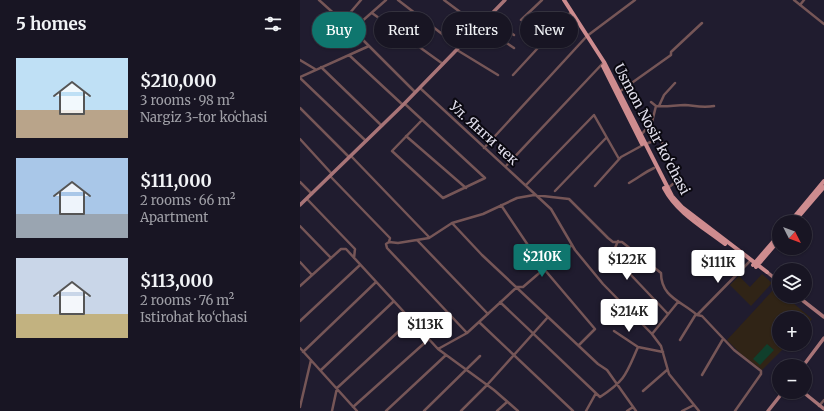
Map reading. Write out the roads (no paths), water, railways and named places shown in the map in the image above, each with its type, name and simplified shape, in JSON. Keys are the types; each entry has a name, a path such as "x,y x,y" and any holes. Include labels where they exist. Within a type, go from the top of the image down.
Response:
{"main road":[{"name":"Usmon Nosir ko‘chasi","path":"564,0 571,12"},
{"name":"Usmon Nosir ko‘chasi","path":"578,22 619,92 641,135 644,145"},
{"name":"Usmon Nosir ko‘chasi","path":"602,61 649,155 668,188 682,206 753,264"},
{"name":"Usmon Nosir ko‘chasi","path":"649,155 668,196 680,209 753,264 767,272"},
{"path":"800,215 823,187 824,181"},
{"path":"797,215 823,187"},
{"path":"753,264 772,243"},
{"path":"753,264 772,246"}],"street":[{"path":"351,12 361,0"},
{"path":"366,18 386,0"},
{"path":"398,0 442,35"},
{"path":"444,0 460,12"},
{"path":"530,12 542,0"},
{"path":"484,148 587,36 635,0"},
{"path":"794,0 824,24"},
{"path":"800,5 804,0"},
{"path":"321,1 333,12"},
{"path":"492,12 502,1"},
{"path":"372,13 443,64"},
{"path":"619,92 671,55 671,52 702,23"},
{"path":"366,43 416,92"},
{"path":"367,141 300,78 315,69 369,46"},
{"path":"300,205 383,126 458,48 498,75"},
{"path":"512,75 537,48"},
{"path":"349,55 422,120 485,178 444,198 392,151 422,120"},
{"path":"300,60 315,69"},
{"path":"506,166 602,61"},
{"path":"321,67 383,126"},
{"path":"641,135 652,122 664,95 675,83"},
{"name":"Ул. Янги чек","path":"420,88 484,148 506,166 534,195 541,199 551,209 572,245 603,284 652,334 661,346 668,366 667,370"},
{"path":"651,102 666,108 684,105 703,108 714,106"},
{"path":"300,108 429,238"},
{"path":"526,185 594,115 619,159"},
{"path":"406,136 466,188"},
{"path":"555,191 606,138"},
{"path":"595,186 619,159 660,138 679,179 668,188"},
{"path":"300,140 390,238 389,242 386,244 387,248 467,333"},
{"path":"630,183 637,179 639,175 654,168"},
{"path":"300,182 312,194"},
{"path":"389,242 398,243 429,238 452,223 483,214 501,204 517,198 534,195 569,199 608,238 613,242 618,241 661,273 661,283 678,302 696,314 702,316 734,350 762,372 735,411"},
{"path":"307,199 355,249 354,259"},
{"path":"501,204 544,269 595,329 579,346"},
{"path":"452,223 482,255 579,346 607,370 636,411"},
{"path":"300,226 331,258"},
{"path":"417,240 488,314"},
{"path":"618,241 612,255 668,314"},
{"path":"438,349 467,333 517,287 523,287 572,245"},
{"path":"300,286 312,274 344,248 438,349 487,385 518,411"},
{"path":"300,262 312,274"},
{"path":"680,340 696,314 753,264"},
{"path":"300,321 360,265"},
{"name":"Usmon Nosir ko‘chasi","path":"767,272 772,276"},
{"path":"304,352 376,282"},
{"path":"321,370 394,301"},
{"path":"500,302 600,397 618,385 626,375 638,347"},
{"path":"652,334 678,302"},
{"path":"806,303 824,317"},
{"path":"461,411 487,385 548,317"},
{"path":"332,411 337,388 411,320"},
{"path":"479,322 573,411"},
{"path":"614,331 638,347 663,352"},
{"path":"808,359 824,338"},
{"path":"354,407 429,339"},
{"path":"702,374 723,339"},
{"path":"300,348 357,411"},
{"path":"386,411 446,355"},
{"path":"424,411 480,356"},
{"path":"300,407 311,360"},
{"path":"643,391 667,370 699,411"},
{"path":"586,411 596,393"},
{"path":"768,411 777,399"},
{"path":"812,399 824,410"},
{"path":"820,406 824,400"},
{"path":"497,411 507,402"},
{"path":"682,411 694,405"},
{"path":"627,411 633,407"}]}
